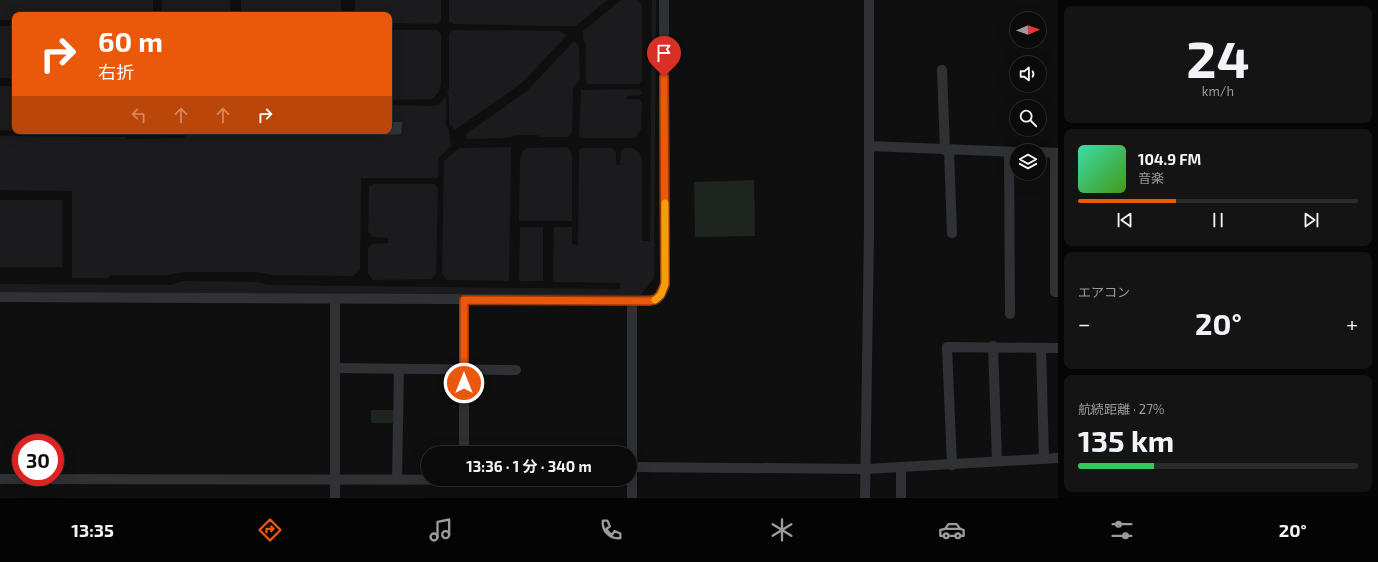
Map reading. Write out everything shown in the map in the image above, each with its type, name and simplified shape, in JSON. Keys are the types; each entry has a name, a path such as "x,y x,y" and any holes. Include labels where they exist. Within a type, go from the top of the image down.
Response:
{"street":[{"path":"0,297 656,300 661,295 665,284 664,0"},
{"path":"865,498 869,0"},
{"path":"942,70 952,233"},
{"path":"869,146 1010,153"},
{"path":"1046,152 1057,153 1055,292 1058,292"},
{"path":"1010,314 1012,180"},
{"path":"335,299 335,498"},
{"path":"464,300 464,446"},
{"path":"632,301 632,446"},
{"path":"993,346 997,461"},
{"path":"952,464 947,347 993,346 1058,348"},
{"path":"1041,348 1044,459"},
{"path":"335,368 516,370"},
{"path":"397,479 399,369"},
{"path":"637,467 866,469 1058,458"},
{"path":"901,498 902,467"},
{"path":"0,479 421,479"},
{"path":"632,486 632,498"}],"shaded area":[{"path":"0,0 153,0 153,12 12,12 12,20 0,20"},
{"path":"162,0 230,0 230,12 162,12"},
{"path":"241,0 341,0 341,12 241,12"},
{"path":"355,0 441,0 441,20 438,24 392,23 392,12 355,12"},
{"path":"449,0 607,0 576,26 564,26 453,24 449,21"},
{"path":"621,0 637,0 642,5 642,80 639,84 588,84 586,80 586,45 583,39 583,31"},
{"path":"652,0 656,0 654,278 640,296 0,293 0,284 170,285 184,281 257,282 271,285 620,289 620,283 553,282 554,227 572,227 572,244 578,245 579,150 582,148 612,148 616,153 616,165 620,165 621,151 625,148 632,148 639,152 642,159 642,241 650,241"},
{"path":"0,26 12,26 12,78 0,78"},
{"path":"392,30 437,30 441,34 441,84 439,92 430,99 392,100"},
{"path":"452,30 559,31 567,35 522,83 455,130 449,124 449,97 447,92 449,89 449,34"},
{"path":"574,41 579,46 580,79 573,88 572,134 568,137 518,135 507,138 467,139 466,134 527,91"},
{"path":"0,86 12,86 12,131 0,130"},
{"path":"639,89 642,93 640,95 627,96 627,99 639,99 642,103 641,129 635,138 581,138 579,135 581,90"},
{"path":"446,97 446,125 449,130 451,146 438,158 438,178 361,178 360,269 353,276 271,275 256,272 183,272 169,275 111,275 107,278 72,278 72,191 0,190 0,136 126,137 127,139 185,138 186,134 392,134 392,105 433,106 439,104"},
{"path":"392,122 402,122 401,134 384,135 392,134"},
{"path":"511,147 509,281 447,280 442,274 444,161 459,148"},
{"path":"567,147 572,154 572,221 519,221 520,159 523,151 528,148"},
{"path":"754,180 755,236 695,237 694,182"},
{"path":"373,184 434,184 438,188 436,274 432,279 373,280 368,274 368,248 373,244 388,243 388,238 373,237 368,232 369,187"},
{"path":"0,200 62,200 62,267 0,267"},
{"path":"520,227 543,227 543,281 519,281"},
{"path":"371,410 393,410 393,423 371,423"}],"slow traffic":[{"path":"655,300 661,295 665,284 665,203"}],"route":[{"path":"464,383 464,300 649,301 656,300 661,295 665,284 664,77"}]}
